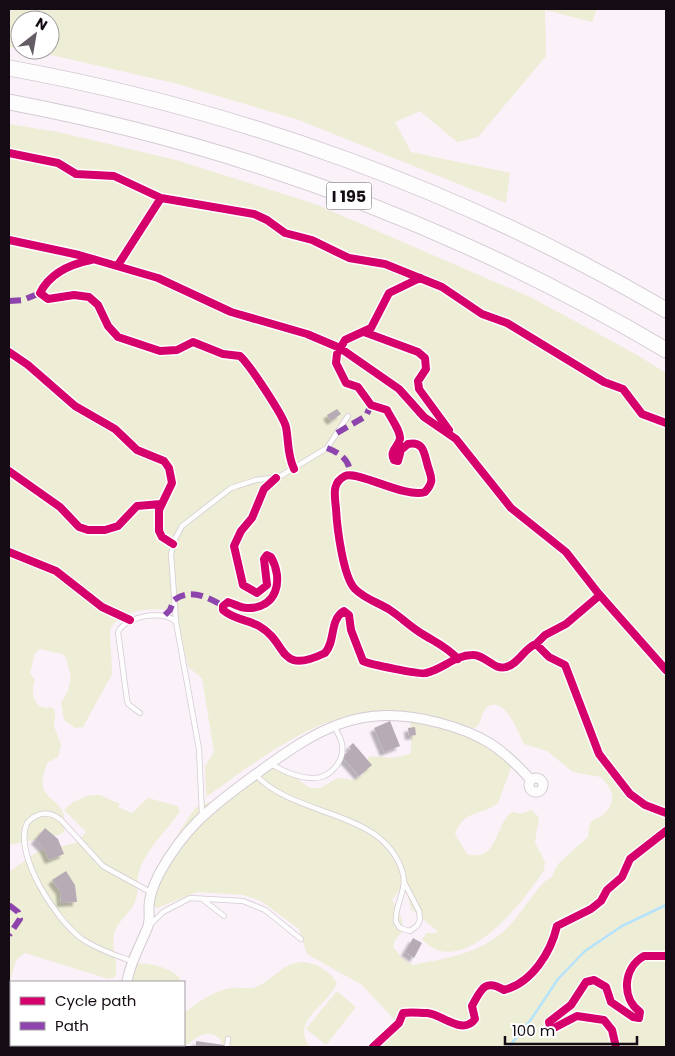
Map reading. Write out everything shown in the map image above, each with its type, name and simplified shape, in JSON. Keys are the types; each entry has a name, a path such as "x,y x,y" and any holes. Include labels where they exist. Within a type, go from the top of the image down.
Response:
{"highway":[{"name":"I 195","path":"9,68 86,83 194,110 357,162 471,209 528,236 666,310"},
{"name":"I 195","path":"9,102 127,127 228,154 352,197 451,237 519,269 578,299 666,350"}],"street":[{"path":"128,981 131,961 149,921 152,893 173,851 202,814 270,763 306,739 333,726 357,718 387,714 432,721 463,729 498,747 531,780"}],"lane":[{"path":"202,814 199,749 176,622 171,554 175,539 182,526 231,488 256,480 279,477 328,448 348,416"},
{"path":"140,713 128,704 126,700 118,632 130,620 165,615 176,622"},
{"path":"270,763 284,771 310,778 328,774 338,764 342,752 341,741 333,726"},
{"path":"255,774 262,782 308,807 344,818 378,837 395,856 404,882 420,914 417,926 410,931 400,928 396,920 404,882"},
{"path":"131,961 82,939 57,915 30,863 24,836 27,823 44,813 53,814 61,820 103,866 152,893"},
{"path":"198,897 224,916"},
{"path":"144,934 160,915 181,901 198,897 243,901 255,904 302,939"},
{"path":"149,908 152,915 160,915"},
{"path":"227,1047 228,1039"}],"green space":[{"path":"9,9 597,9 592,22 545,10 546,56 478,137 457,142 420,111 395,122 411,152 510,173 506,203 299,120 174,83 60,57 60,10 10,10 9,47"},
{"path":"9,124 58,132 176,160 315,204 532,298 632,352 666,373 666,1047 375,1047 391,1027 394,1019 362,985 307,954 299,929 261,901 243,895 197,892 157,908 152,904 149,888 160,861 195,808 224,796 243,777 251,776 268,764 284,770 310,788 321,788 337,778 354,780 364,774 363,766 370,756 393,758 410,754 410,721 475,734 512,765 498,803 468,817 459,826 455,834 467,854 477,855 485,853 495,841 506,818 512,812 521,814 531,810 539,817 535,843 545,862 544,870 508,916 473,945 455,951 438,950 422,939 427,933 436,933 437,931 411,909 407,893 404,891 398,892 392,900 402,919 403,931 395,940 393,947 401,957 413,965 453,957 490,942 511,924 540,886 551,878 558,864 588,837 591,823 608,810 612,800 611,791 601,777 573,772 547,751 524,744 515,724 505,710 499,706 493,705 486,708 478,726 475,728 432,717 396,711 363,713 339,718 292,739 206,797 205,766 214,752 202,678 188,667 176,614 170,610 162,609 144,610 127,614 114,624 110,631 112,674 83,727 75,728 64,720 61,703 68,691 71,677 66,658 62,654 40,649 35,653 30,673 35,680 33,688 35,701 41,707 53,708 55,713 54,726 61,745 58,757 47,763 43,787 64,814 64,832 59,835 9,845"},
{"path":"90,795 100,795 120,804 118,807 132,813 148,798 178,806 180,812 146,856 139,872 137,896 134,904 118,925 114,935 115,977 109,979 25,953 16,960 9,986 9,872 37,852 76,843 86,832 64,810 73,802"},
{"path":"303,962 323,968 337,983 332,992 307,1021 304,1029 305,1038 310,1047 222,1047 219,1038 209,1034 204,1034 185,1046 185,1012 219,991 250,988 263,984 283,969 295,963"},
{"path":"138,964 143,964 155,965 166,969 180,978 179,981 128,981"},
{"path":"337,991 356,1007 326,1045 306,1029"},
{"path":"9,995 10,1046 106,1046 106,1047 9,1047"},
{"path":"144,1046 184,1046 178,1048"}],"building":[{"path":"337,409 341,414 331,421 327,415"},
{"path":"390,721 400,746 384,752 374,728"},
{"path":"415,727 416,735 409,736 408,728"},
{"path":"353,743 372,765 359,776 342,757 351,749 349,747"},
{"path":"45,828 58,839 64,854 49,860 44,849 35,840"},
{"path":"66,871 75,885 77,902 61,903 60,891 52,880"},
{"path":"413,938 422,943 414,958 405,952"},
{"path":"196,1041 224,1045 224,1047 196,1047"}],"waterway":[{"path":"509,1047 532,1018 558,979 585,951 622,926 666,905"}],"marked path":[{"path":"9,301 23,300 40,293"},
{"path":"337,433 366,416 371,405"},
{"path":"327,448 336,452 346,461 350,474"},
{"path":"165,615 170,610 174,600 186,595 199,595 223,606"},
{"path":"9,905 18,912 20,919 9,935"}],"cycle path":[{"path":"9,153 58,163 76,174 114,176 161,198 254,214 267,220 285,233 312,240 349,258 385,264 442,287 482,314 507,323 604,382 623,389 642,414 666,423"},
{"path":"118,265 161,198"},
{"path":"9,240 79,255 158,278 231,312 307,334 340,348 399,389 424,417 456,439 511,508 566,552 598,593 666,670"},
{"path":"91,260 62,270 49,280 40,293 48,299 74,295 89,297 98,305 108,326 118,337 160,351 177,350 193,342 223,354 240,356 251,369 284,421 290,458 294,469"},
{"path":"420,278 389,293 371,328 345,340 337,354 336,363 346,383 358,387 371,405 387,410 400,436 399,442 394,449 394,460 398,461 401,450 408,444 417,444 422,448 431,475 430,484 425,492 406,492 351,475 345,476 338,482 335,490 335,499 339,539 344,563 347,574 355,589 446,648 458,659"},
{"path":"364,332 418,352 425,358 426,369 418,381 419,389 449,430"},
{"path":"9,352 28,365 75,406 115,429 137,450 164,461 169,468 172,483 159,510 159,531 162,537 173,544"},
{"path":"9,471 60,507 79,527 88,530 105,530 118,526 137,506 161,504"},
{"path":"276,478 264,489 252,518 241,531 234,546 243,585 257,593 267,585 264,559 267,555 271,557 277,575 275,592 265,604 257,607 244,608 228,602 223,606 223,610 259,626 268,633 285,654 291,659 299,661 325,653 331,643 336,620 344,611 349,615 351,630 363,661 405,671 426,673 460,657 472,655 477,655 502,668 514,663 536,644 549,657 565,665 599,754 630,794 645,805 666,813"},
{"path":"9,552 56,571 102,607 130,620"},
{"path":"536,644 545,635 566,624 600,595"},
{"path":"373,1047 399,1023 403,1013 427,1013 458,1025 470,1024 475,1019 472,1006 484,988 492,985 504,990 523,981 545,956 557,926 591,909 601,901 607,890 622,877 630,859 666,831"},
{"path":"616,1047 612,1030 604,1020 577,1016 554,1028 550,1026 549,1022 571,1005 586,982 594,980 606,987 611,1002 633,1017 639,1018 640,1012 634,1006 627,991 628,975 637,961 644,956 666,956"}]}
